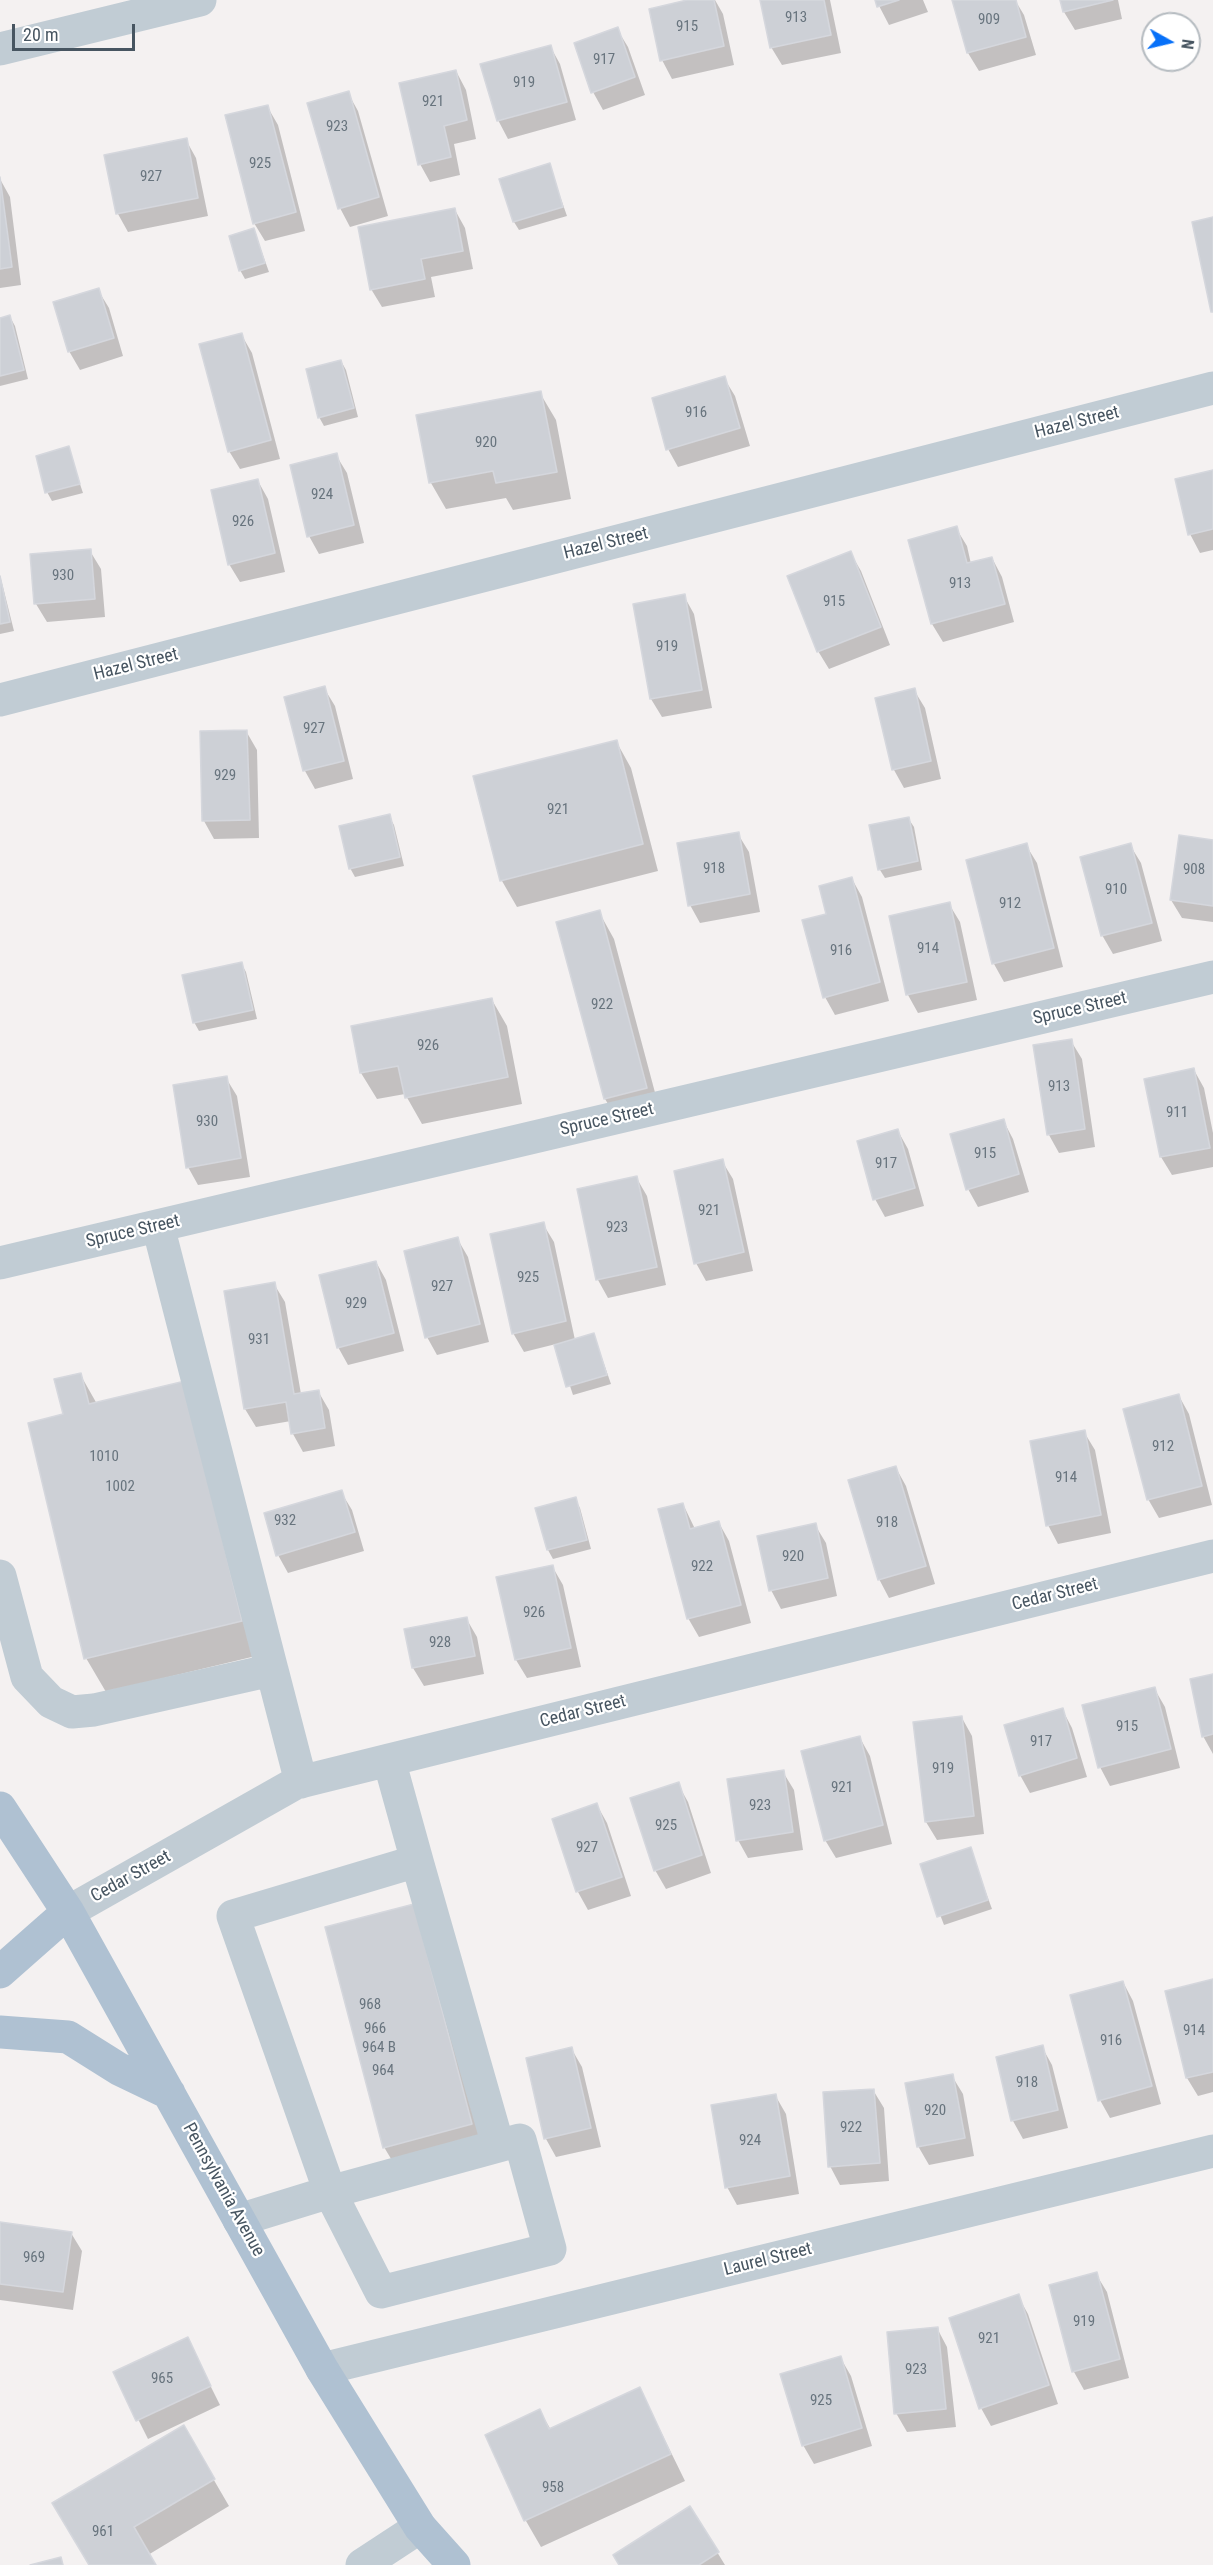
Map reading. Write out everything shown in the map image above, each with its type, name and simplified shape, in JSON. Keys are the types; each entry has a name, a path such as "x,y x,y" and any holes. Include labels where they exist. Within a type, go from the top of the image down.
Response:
{"main road":[{"name":"Pennsylvania Avenue","path":"0,1808 68,1912 322,2369 420,2527 454,2565"},
{"name":"Cedar Street","path":"0,1972 68,1912"},
{"path":"0,2032 68,2037 119,2069 169,2093"}],"street":[{"path":"0,49 200,0"},
{"name":"Hazel Street","path":"0,700 1213,388"},
{"name":"Spruce Street","path":"0,1263 1213,977"},
{"path":"158,1226 301,1782"},
{"name":"Cedar Street","path":"68,1912 301,1782 1213,1556"},
{"path":"0,1576 27,1677 51,1702 72,1712 94,1710 272,1670"},
{"path":"389,1760 498,2145"},
{"path":"239,2220 330,2192 520,2140 550,2249 381,2292 330,2192 232,1916 417,1861"},
{"name":"Laurel Street","path":"322,2369 1213,2151"},
{"path":"362,2565 420,2527"}],"building":[{"path":"687,0 714,0 724,46 660,61 649,9"},
{"path":"760,0 824,0 831,35 770,48"},
{"path":"875,0 899,0 877,7"},
{"path":"952,0 1016,0 1026,37 967,53"},
{"path":"1060,0 1113,0 1063,12"},
{"path":"618,27 635,77 591,93 574,43"},
{"path":"551,45 567,102 497,121 480,64"},
{"path":"456,70 467,120 444,126 451,157 418,165 399,83"},
{"path":"349,91 379,197 338,209 307,103"},
{"path":"268,105 296,212 253,224 225,115"},
{"path":"187,138 198,198 116,214 104,155"},
{"path":"550,163 563,207 513,222 499,179"},
{"path":"0,177 12,267 0,269"},
{"path":"455,208 463,251 421,259 425,279 370,290 358,227"},
{"path":"1213,217 1213,312 1211,312 1192,222"},
{"path":"254,228 265,263 239,271 229,236"},
{"path":"99,288 114,338 68,352 53,302"},
{"path":"10,315 24,370 0,376 0,318"},
{"path":"242,333 271,440 228,452 199,344"},
{"path":"341,360 354,408 318,418 306,369"},
{"path":"725,376 740,428 666,450 652,398"},
{"path":"541,391 557,472 496,483 493,471 429,483 416,415"},
{"path":"69,446 80,484 45,493 36,456"},
{"path":"337,453 354,525 307,537 290,465"},
{"path":"1213,470 1213,529 1188,535 1175,479"},
{"path":"258,479 275,553 228,565 211,490"},
{"path":"957,526 967,563 992,557 1005,604 931,624 908,540"},
{"path":"91,549 95,599 34,604 30,554"},
{"path":"851,551 881,627 817,652 787,576"},
{"path":"0,576 10,622 0,624"},
{"path":"685,594 702,690 650,699 633,604"},
{"path":"325,686 344,761 303,771 284,697"},
{"path":"915,688 931,761 892,770 875,698"},
{"path":"247,730 250,820 202,821 200,731"},
{"path":"617,740 643,844 500,881 473,776"},
{"path":"390,814 400,857 349,869 339,826"},
{"path":"909,817 918,861 878,870 869,825"},
{"path":"739,832 750,894 688,906 677,843"},
{"path":"1179,835 1213,840 1213,906 1170,900"},
{"path":"1027,843 1054,948 992,964 966,860"},
{"path":"1131,843 1152,923 1101,936 1080,857"},
{"path":"852,877 880,982 823,998 802,920 826,914 819,886"},
{"path":"950,902 967,982 906,995 889,916"},
{"path":"600,910 647,1088 604,1099 556,922"},
{"path":"242,962 253,1010 193,1023 182,975"},
{"path":"492,998 508,1077 405,1098 398,1066 360,1073 351,1026"},
{"path":"1072,1039 1085,1129 1047,1135 1033,1045"},
{"path":"1194,1068 1210,1148 1160,1157 1144,1079"},
{"path":"227,1076 241,1158 186,1168 173,1085"},
{"path":"1004,1119 1019,1174 966,1190 950,1134"},
{"path":"898,1129 915,1188 873,1200 857,1141"},
{"path":"723,1159 744,1252 694,1264 674,1171"},
{"path":"637,1176 657,1267 596,1280 577,1189"},
{"path":"544,1222 566,1321 512,1334 490,1234"},
{"path":"458,1237 480,1324 425,1338 404,1251"},
{"path":"376,1261 394,1333 337,1348 319,1275"},
{"path":"275,1282 294,1394 319,1390 325,1428 291,1434 286,1402 244,1409 224,1291"},
{"path":"594,1333 607,1375 566,1387 554,1345"},
{"path":"81,1373 89,1404 185,1381 242,1621 84,1659 28,1423 63,1414 54,1379"},
{"path":"1179,1394 1202,1486 1147,1500 1123,1409"},
{"path":"1085,1430 1101,1515 1046,1526 1030,1441"},
{"path":"896,1466 926,1566 878,1580 848,1480"},
{"path":"342,1490 355,1532 276,1556 264,1513"},
{"path":"576,1497 587,1540 547,1550 535,1508"},
{"path":"683,1503 690,1529 719,1521 741,1605 687,1619 658,1509"},
{"path":"816,1523 828,1578 769,1591 757,1536"},
{"path":"553,1565 571,1648 515,1660 496,1577"},
{"path":"467,1617 475,1656 412,1668 404,1629"},
{"path":"1213,1674 1213,1734 1202,1737 1190,1679"},
{"path":"1155,1687 1171,1749 1098,1768 1082,1705"},
{"path":"1063,1708 1077,1758 1019,1776 1004,1725"},
{"path":"962,1716 974,1816 925,1822 913,1722"},
{"path":"860,1736 883,1825 824,1841 801,1751"},
{"path":"784,1770 793,1832 736,1841 727,1779"},
{"path":"679,1782 702,1855 654,1871 630,1798"},
{"path":"597,1803 622,1877 576,1892 552,1819"},
{"path":"971,1847 988,1900 937,1917 920,1864"},
{"path":"414,1904 472,2124 383,2148 325,1927"},
{"path":"1213,1979 1213,2072 1186,2078 1165,1991"},
{"path":"1123,1981 1152,2086 1098,2101 1070,1995"},
{"path":"1043,2045 1058,2110 1011,2121 996,2057"},
{"path":"572,2047 591,2128 544,2139 526,2058"},
{"path":"953,2074 965,2138 917,2147 905,2083"},
{"path":"874,2089 880,2163 828,2167 823,2092"},
{"path":"776,2094 790,2176 725,2188 711,2105"},
{"path":"0,2222 72,2232 63,2292 0,2284"},
{"path":"1097,2272 1120,2359 1072,2372 1049,2285"},
{"path":"1019,2294 1049,2385 979,2409 949,2318"},
{"path":"938,2327 946,2409 894,2414 887,2332"},
{"path":"188,2337 211,2386 136,2421 113,2372"},
{"path":"841,2356 862,2428 802,2446 780,2374"},
{"path":"640,2387 671,2454 524,2521 485,2435 540,2409 549,2429"},
{"path":"184,2425 215,2479 134,2527 156,2565 89,2565 52,2503"},
{"path":"690,2506 719,2552 699,2565 619,2565 613,2555"},
{"path":"61,2557 63,2565 30,2565"}]}
